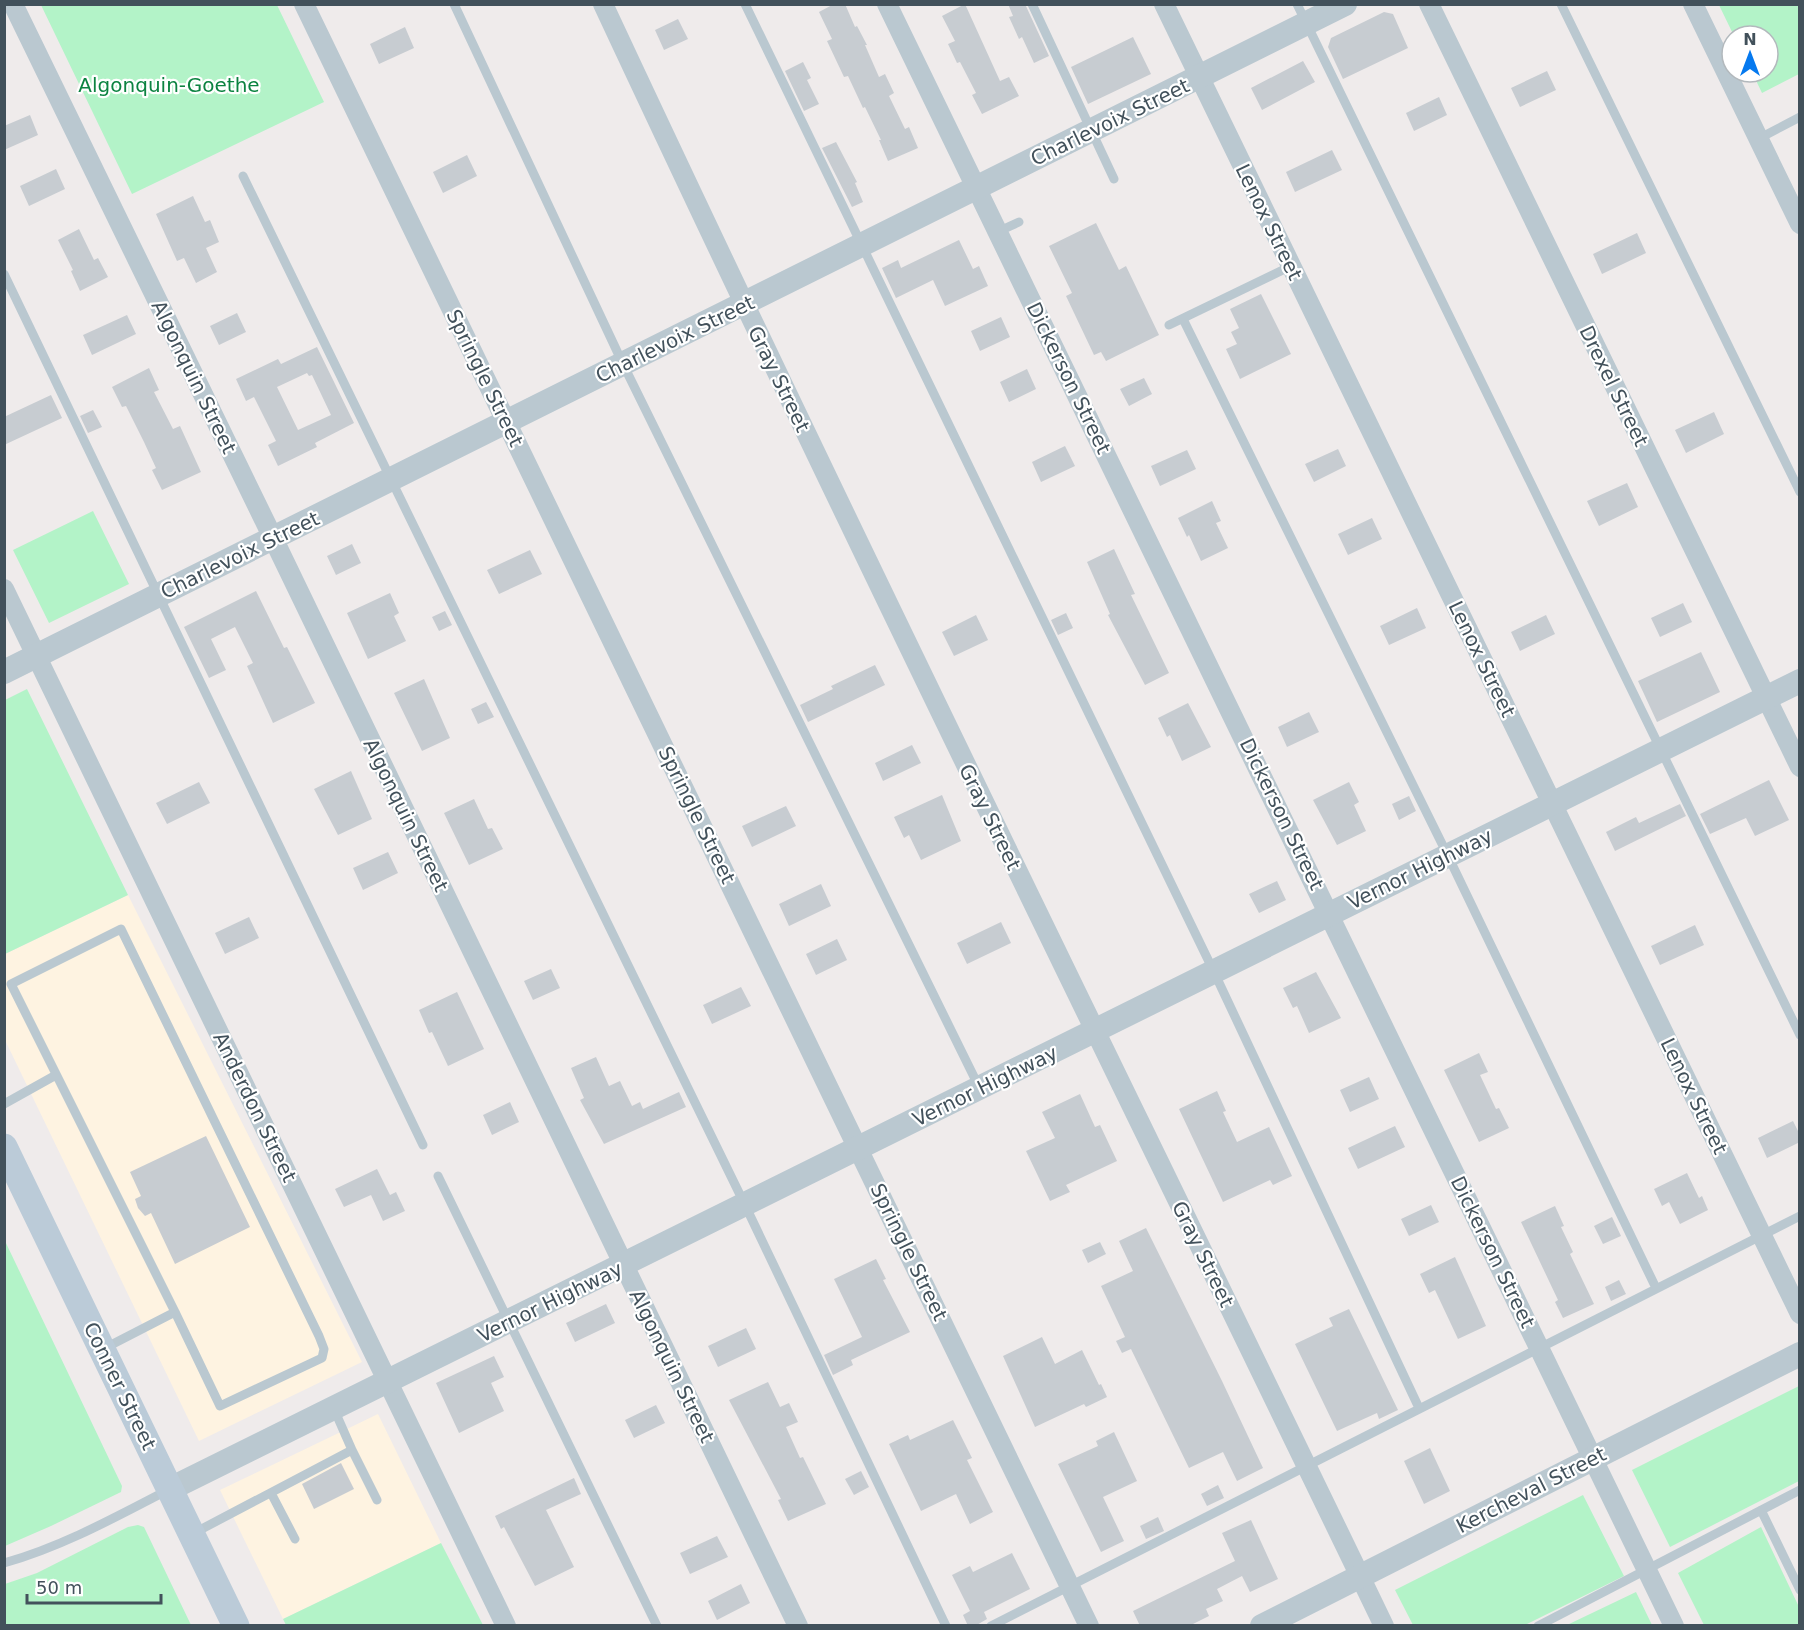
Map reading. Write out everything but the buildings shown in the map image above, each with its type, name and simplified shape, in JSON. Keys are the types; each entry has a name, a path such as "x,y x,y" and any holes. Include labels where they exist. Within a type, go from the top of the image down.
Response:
{"main road":[{"name":"Conner Street","path":"4,1147 236,1626"}],"street":[{"name":"Algonquin Street","path":"13,4 798,1626"},
{"name":"Springle Street","path":"304,4 1089,1626"},
{"name":"Gray Street","path":"603,4 743,306 1384,1626"},
{"name":"Dickerson Street","path":"887,4 1674,1626"},
{"name":"Lenox Street","path":"1164,4 1800,1314"},
{"name":"Charlevoix Street","path":"4,672 1199,77 1301,14 1345,4"},
{"name":"Drexel Street","path":"1429,4 1800,767"},
{"path":"1693,4 1800,224"},
{"name":"Anderdon Street","path":"4,589 506,1626"},
{"name":"Vernor Highway","path":"170,1489 1800,681"},
{"name":"Kercheval Street","path":"1262,1626 1800,1354"}],"lane":[{"path":"454,4 623,364 980,1088"},
{"path":"745,4 1214,972 1419,1408"},
{"path":"1032,4 1114,179"},
{"path":"1561,4 1800,492"},
{"path":"1301,14 1800,1035"},
{"path":"1758,139 1800,117"},
{"path":"243,176 745,1205 946,1626"},
{"path":"997,232 1019,222"},
{"path":"1169,325 1235,289 1291,266"},
{"path":"4,274 423,1145"},
{"path":"1183,319 1448,856 1656,1288"},
{"path":"122,929 319,1336 324,1349 322,1358 220,1406 174,1312 11,984 122,929"},
{"path":"4,1104 56,1075"},
{"path":"438,1176 657,1626"},
{"path":"991,1626 1800,1216"},
{"path":"103,1350 174,1312"},
{"path":"334,1408 377,1500"},
{"path":"192,1534 352,1450"},
{"path":"4,1563 33,1555 170,1489"},
{"path":"1538,1626 1800,1490"},
{"path":"271,1493 294,1539"},
{"path":"1761,1510 1800,1590"}],"shaded area":[{"path":"128,895 362,1362 199,1441 5,1040 5,954"},
{"path":"378,1414 441,1543 283,1619 220,1490"}],"green space":[{"name":"Algonquin-Goethe","path":"41,5 277,5 324,102 132,194"},
{"path":"1719,5 1799,5 1799,74 1780,84 1780,24 1728,24"},
{"path":"1758,84 1780,84 1762,93"},
{"path":"93,511 129,584 49,623 13,550"},
{"path":"27,689 128,895 5,954 5,700"},
{"path":"5,1241 122,1486 121,1492 5,1546"},
{"path":"1799,1386 1799,1481 1670,1547 1632,1470"},
{"path":"1583,1495 1624,1576 1525,1625 1413,1625 1395,1590"},
{"path":"138,1525 144,1527 191,1625 5,1625 5,1584 37,1573 128,1527"},
{"path":"1761,1527 1799,1607 1799,1625 1704,1625 1678,1573"},
{"path":"441,1543 483,1625 286,1625 283,1619"},
{"path":"1636,1592 1652,1625 1567,1625"}]}
